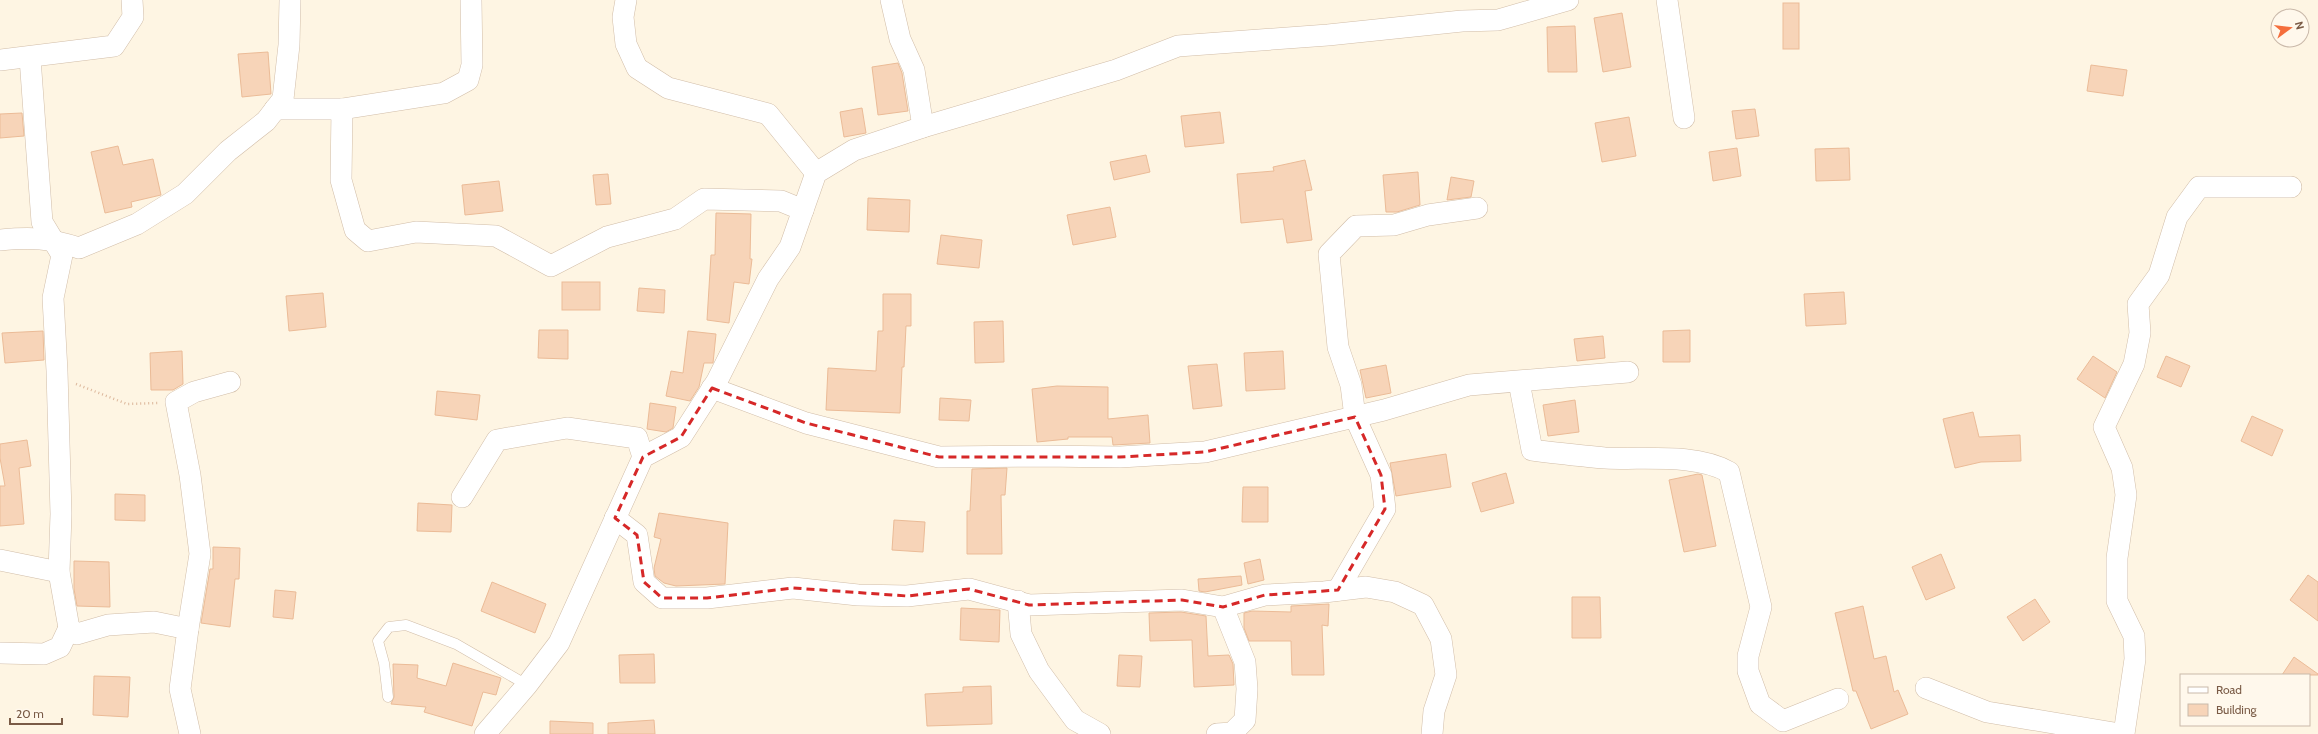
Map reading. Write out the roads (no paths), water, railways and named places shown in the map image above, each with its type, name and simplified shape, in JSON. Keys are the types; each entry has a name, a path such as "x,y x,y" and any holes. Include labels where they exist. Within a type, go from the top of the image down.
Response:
{"street":[{"path":"0,60 30,58 114,46 133,17 132,0"},
{"path":"0,240 34,237 53,239 79,248 137,224 185,194 228,151 266,121 283,99 289,45 290,0"},
{"path":"275,109 342,110 444,92 468,80 472,65 471,0"},
{"path":"626,0 623,17 626,44 637,68 668,88 768,114 816,173"},
{"path":"891,0 900,39 914,70 923,127"},
{"path":"485,734 527,685 559,643 643,457 681,437 712,388 768,279 790,247 816,173 854,150 923,127 1116,70 1178,46 1328,35 1462,21 1498,20 1568,0"},
{"path":"1668,0 1684,118"},
{"path":"30,58 42,222 62,255 53,298 57,371 61,514 59,572 70,628 77,634 108,626 154,622 188,629"},
{"path":"342,110 341,180 356,230 368,241 416,232 496,236 550,266 607,237 675,219 704,200 781,201 804,210"},
{"path":"2124,734 2135,659 2134,636 2117,601 2117,558 2126,495 2122,468 2104,427 2134,364 2140,333 2138,304 2159,275 2177,217 2199,187 2290,187"},
{"path":"1338,590 1385,509 1381,475 1355,416 1351,385 1338,347 1329,254 1356,226 1394,225 1428,215 1477,208"},
{"path":"712,388 806,423 939,457 1041,456 1120,458 1205,452 1355,416 1469,385 1628,372"},
{"path":"190,734 180,689 200,554 190,475 176,402 194,392 230,382"},
{"path":"1519,382 1532,450 1606,458 1652,458 1715,464 1729,472 1761,606 1748,656 1748,671 1760,704 1783,720 1838,699"},
{"path":"462,497 497,440 567,428 637,438 643,457"},
{"path":"615,518 637,535 644,582 662,598 707,598 793,588 858,594 908,596 969,588 1029,605 1182,600 1223,607 1265,595 1366,587 1395,592 1423,605 1441,639 1446,675 1434,710 1432,734"},
{"path":"0,560 59,572"},
{"path":"1018,601 1021,634 1039,671 1075,720 1100,734"},
{"path":"1223,607 1245,662 1247,689 1245,720 1228,734"},
{"path":"0,653 44,654 60,647 70,628"},
{"path":"1926,688 1987,712 2120,734"}],"lane":[{"path":"388,697 384,663 378,640 389,627 406,624 456,644 527,685"}]}
